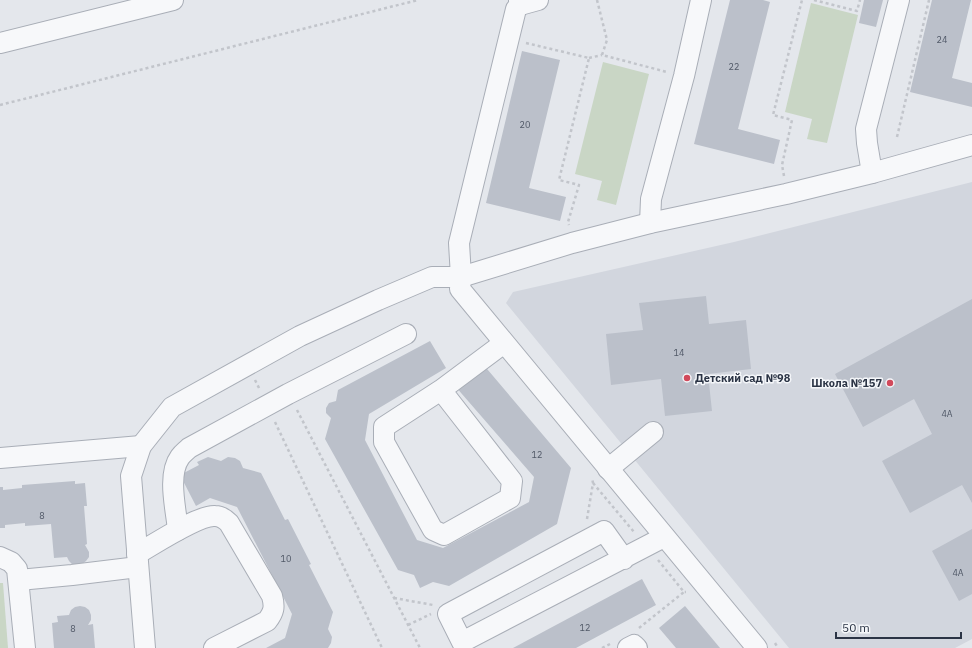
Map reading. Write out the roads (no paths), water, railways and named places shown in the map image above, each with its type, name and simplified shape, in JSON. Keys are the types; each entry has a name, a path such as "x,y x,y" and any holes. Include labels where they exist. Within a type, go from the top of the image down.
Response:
{"street":[{"path":"0,43 173,0"},
{"path":"650,223 651,199 684,76 701,0"},
{"path":"872,173 866,129 899,0"},
{"path":"526,2 516,9 459,243 461,277 460,289 504,343 600,472 664,537 765,645"},
{"path":"145,648 131,476 142,446 172,407 300,336 432,277 461,277 572,243 650,223 786,194 872,173 972,145"},
{"path":"178,530 173,477 180,457 189,448 267,405 406,334"},
{"path":"441,390 512,481 510,498 444,535 433,530 384,442 384,427 441,390 504,343"},
{"path":"600,472 653,432"},
{"path":"0,458 142,446"},
{"path":"19,580 72,575 138,561 178,530 207,517 216,516 223,518 229,523 272,596 274,605 273,614 267,621 214,648"},
{"path":"624,559 604,531 444,612 462,642 624,559 664,537"},
{"path":"0,557 11,562 17,569 25,648"},
{"path":"628,648 634,645 637,639"}],"place":[{"name":"Детский сад №98","path":"687,378"},
{"name":"Школа №157","path":"890,383"}]}
